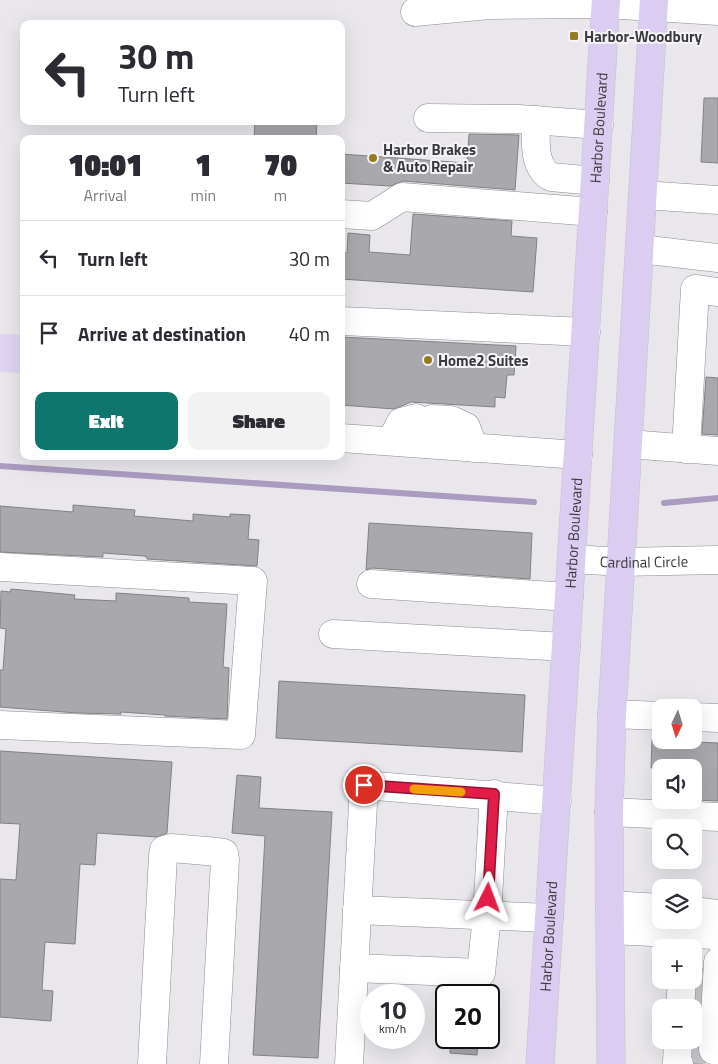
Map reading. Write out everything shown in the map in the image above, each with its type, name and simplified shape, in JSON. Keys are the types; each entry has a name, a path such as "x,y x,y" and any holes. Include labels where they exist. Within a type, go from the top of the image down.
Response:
{"main road":[{"name":"Harbor Boulevard","path":"540,1064 606,2"},
{"path":"611,1064 609,812 612,714 654,4"}],"street":[{"path":"415,12 489,5 606,2 654,4 718,11"},
{"path":"428,118 536,120 599,125"},
{"path":"536,120 538,160 547,175 595,181"},
{"path":"643,195 718,200"},
{"path":"345,214 372,216 402,197 593,212"},
{"path":"640,249 718,258"},
{"path":"686,449 695,289 718,292"},
{"path":"345,321 586,332"},
{"path":"391,441 401,422 424,418 450,420 466,427 474,448"},
{"path":"345,438 578,456"},
{"path":"629,444 718,451"},
{"name":"Cardinal Circle","path":"572,559 622,562 718,560"},
{"path":"0,567 253,581 241,734 0,725"},
{"path":"371,584 569,597"},
{"path":"333,634 566,647"},
{"path":"612,714 652,716"},
{"path":"702,717 718,718"},
{"path":"349,1064 364,785 494,794 557,801"},
{"path":"354,968 481,973 487,916 494,794"},
{"path":"609,812 718,817"},
{"path":"152,1064 163,856 164,850 171,848 224,853 214,1064"},
{"path":"357,910 549,918"},
{"path":"611,917 652,910"},
{"path":"687,931 718,914"},
{"path":"611,917 713,935 718,938"},
{"path":"697,999 718,962"}],"shaded area":[{"path":"0,334 20,335 20,373 0,372"}],"building":[{"path":"704,98 718,98 718,163 701,162"},
{"path":"255,125 317,125 316,135 254,135"},
{"name":"Harbor Brakes & Auto Repair","path":"469,134 519,135 515,190 403,181 390,186 345,183 345,154 467,163"},
{"path":"413,214 512,221 511,236 537,238 533,292 345,279 345,253 347,253 348,233 370,235 369,252 410,255"},
{"name":"Home2 Suites","path":"345,337 516,346 514,375 507,375 505,398 495,397 495,407 411,402 394,409 345,405"},
{"path":"706,377 718,378 718,435 702,434"},
{"path":"73,505 135,510 134,516 193,521 193,514 230,517 230,514 250,515 248,539 259,540 257,566 147,559 144,556 103,553 103,557 0,552 0,506 73,512"},
{"path":"369,523 532,533 530,579 372,568 366,570"},
{"path":"11,589 75,595 74,599 116,601 116,593 189,598 189,602 227,604 223,667 229,668 227,719 121,712 121,714 77,713 0,707 0,670 3,670 6,629 0,628 1,591 10,592"},
{"path":"279,681 525,695 522,752 276,738"},
{"path":"652,740 652,749 702,749 702,742 718,743 718,801 702,800 702,759 652,759 651,768"},
{"path":"0,751 172,762 167,833 157,837 97,833 95,865 80,864 75,944 45,942 42,990 53,991 51,1021 0,1017 0,879 16,880 20,824 0,823"},
{"path":"237,775 261,777 259,808 332,812 318,1058 253,1055 265,836 232,833"},
{"path":"697,989 701,989 700,999 696,999"},
{"path":"450,1049 477,1049 477,1055 450,1053"},
{"path":"694,1049 699,1049 699,1056 705,1064 694,1064"}],"waterway":[{"path":"0,466 534,502"},
{"path":"664,503 718,498"}],"tunnel":[{"path":"688,991 709,992"},
{"path":"702,1018 708,1018"},
{"path":"685,1049 706,1050"}],"slow traffic":[{"path":"414,789 461,792"}],"place":[{"name":"Harbor-Woodbury","path":"574,36"},
{"name":"Harbor Brakes & Auto Repair","path":"373,158"},
{"name":"Home2 Suites","path":"428,360"}],"route":[{"path":"364,785 494,794 488,898"}]}
